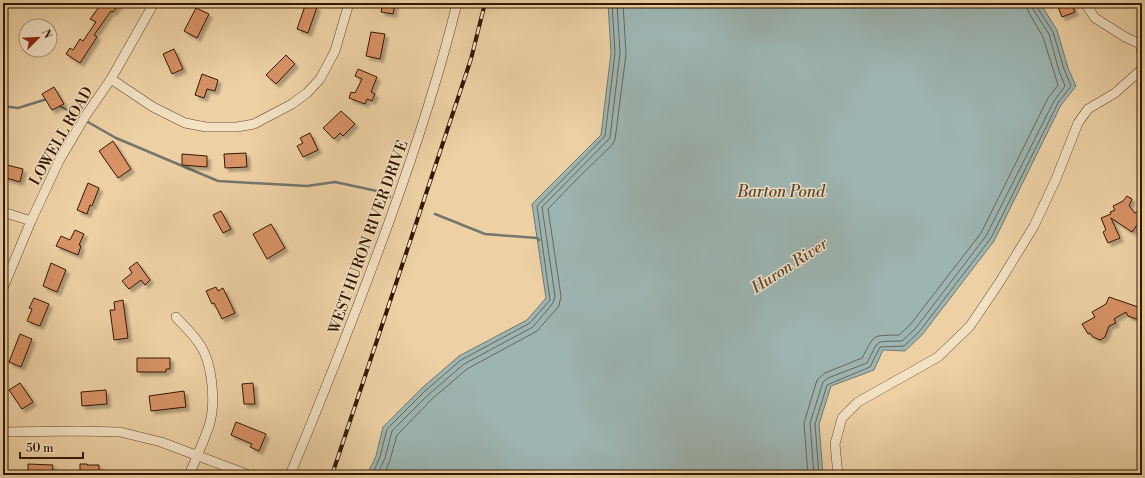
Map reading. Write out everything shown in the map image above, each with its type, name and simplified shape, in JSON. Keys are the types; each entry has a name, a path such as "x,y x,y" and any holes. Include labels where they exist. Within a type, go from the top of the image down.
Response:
{"street":[{"name":"LOWELL ROAD","path":"3,288 30,221 59,161 86,115 111,79 154,3"},
{"path":"111,79 153,107 185,123 206,127 237,127 254,124 292,104 320,79 335,51 349,3"},
{"name":"WEST HURON RIVER DRIVE","path":"290,475 360,302 415,151 458,3"},
{"path":"1085,3 1095,18 1141,47"},
{"path":"838,475 835,444 842,418 858,402 938,357 970,326 999,284 1034,226 1056,180 1078,123 1088,109 1115,92 1142,69"},
{"path":"3,212 30,221"},
{"path":"176,317 200,343 212,380 212,401 209,424 189,475"},
{"path":"3,432 120,432 161,442 249,475"}],"water":[{"name":"Barton Pond","path":"608,3 1040,3 1057,30 1068,68 1076,86 1061,105 994,241 922,335 905,351 883,350 874,370 831,386 819,424 823,475 367,475 376,456 383,427 422,388 459,356 527,320 546,298 532,204 601,135 611,53"}],"building":[{"path":"102,3 120,3 113,12 111,11 94,35 97,37 80,63 66,54 70,48 73,50 80,39 83,41 96,22 90,19"},
{"path":"306,3 317,7 308,33 297,29"},
{"path":"383,3 395,3 393,14 381,12"},
{"path":"1071,3 1075,12 1062,17 1058,7"},
{"path":"196,8 209,14 197,38 184,31"},
{"path":"371,32 385,34 380,59 366,56"},
{"path":"174,49 183,69 172,74 163,54"},
{"path":"286,55 295,64 276,84 266,75"},
{"path":"358,69 377,77 371,92 375,94 372,101 367,99 365,104 349,98 351,92 355,93 362,79 355,76"},
{"path":"202,74 218,80 215,91 207,89 204,98 195,95"},
{"path":"54,87 64,104 52,110 42,94"},
{"path":"341,111 355,124 343,136 340,133 334,139 323,128"},
{"path":"310,133 318,150 303,157 297,146 303,143 300,138"},
{"path":"113,141 131,169 118,178 99,151"},
{"path":"246,153 247,167 225,168 224,154"},
{"path":"182,154 207,156 207,167 182,165"},
{"path":"3,164 23,169 20,182 3,177"},
{"path":"88,183 99,188 87,214 77,210"},
{"path":"1127,196 1132,199 1129,206 1135,213 1142,210 1142,223 1140,221 1132,232 1111,218 1120,238 1108,243 1103,232 1106,230 1101,218 1111,214 1110,212 1115,210 1113,206 1123,201"},
{"path":"221,211 231,229 223,233 213,215"},
{"path":"271,224 285,248 267,259 253,234"},
{"path":"75,230 84,234 79,245 81,246 78,255 56,246 61,236 70,240"},
{"path":"137,262 150,280 145,285 141,280 129,289 122,281 132,273 129,268"},
{"path":"51,263 66,270 57,292 43,286"},
{"path":"216,287 218,291 223,288 235,313 222,319 214,303 212,304 206,291"},
{"path":"1109,297 1141,308 1142,312 1139,320 1128,316 1126,312 1114,319 1116,323 1109,326 1105,337 1100,340 1093,337 1090,333 1088,334 1082,324 1095,317 1092,312 1106,304"},
{"path":"34,298 49,304 40,326 27,321 32,309 29,308"},
{"path":"123,300 128,338 114,340 110,310 115,310 114,302"},
{"path":"20,334 32,339 21,367 9,362"},
{"path":"137,358 170,358 170,369 166,369 166,372 137,372"},
{"path":"20,383 33,402 22,409 9,390"},
{"path":"253,383 255,404 244,404 242,384"},
{"path":"106,390 107,404 82,406 81,392"},
{"path":"184,391 186,407 151,411 149,396"},
{"path":"236,422 266,434 259,451 250,447 252,444 231,435"},
{"path":"28,464 53,465 52,475 28,475"},
{"path":"80,464 99,465 99,475 80,475"}],"waterway":[{"path":"3,106 18,108 47,99"},
{"path":"58,105 82,118"},
{"path":"86,121 116,138 218,181 307,186 335,182 377,191 390,197"},
{"path":"435,214 485,234 537,238 539,240"}],"railway":[{"path":"332,475 471,59 485,3"}],"water label":[{"name":"Huron River","path":"789,265"}]}
